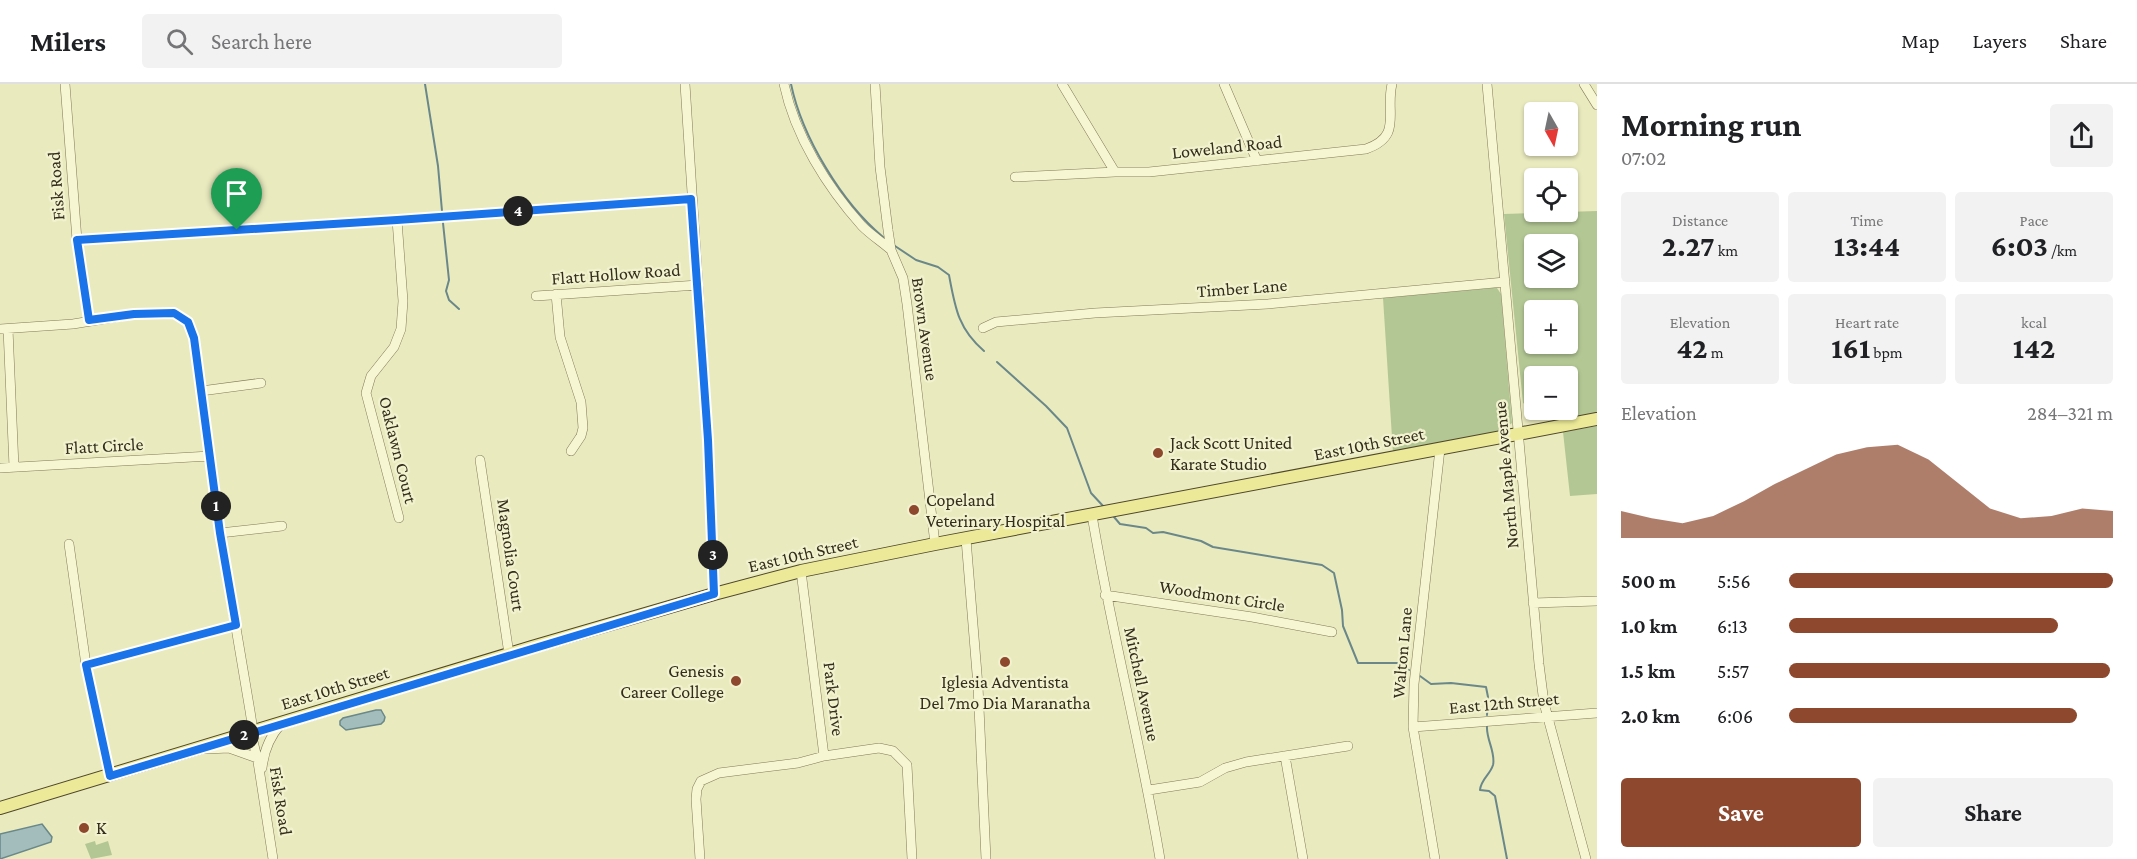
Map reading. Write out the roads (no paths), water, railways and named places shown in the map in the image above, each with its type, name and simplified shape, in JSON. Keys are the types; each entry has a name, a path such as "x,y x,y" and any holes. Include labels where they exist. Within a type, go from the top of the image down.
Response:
{"main road":[{"name":"East 10th Street","path":"0,808 509,654 801,571 1597,419"}],"street":[{"name":"Fisk Road","path":"65,84 77,240 89,320 134,314 174,313 188,322 194,338 220,533 273,859"},
{"path":"685,84 708,440 714,594"},
{"path":"784,84 791,112 822,173 864,228 891,250"},
{"name":"Brown Avenue","path":"876,84 880,167 891,250 903,278 907,304 935,544"},
{"path":"1062,84 1115,172"},
{"path":"1224,84 1257,161"},
{"name":"Loweland Road","path":"1015,177 1149,172 1366,149 1383,141 1389,134 1392,84"},
{"name":"North Maple Avenue","path":"1487,84 1539,664 1547,715 1586,859"},
{"path":"1584,84 1597,105"},
{"path":"77,240 691,199"},
{"name":"Oaklawn Court","path":"397,220 403,301 401,329 394,347 371,376 366,393 399,518"},
{"name":"Timber Lane","path":"983,328 996,322 1095,313 1268,304 1505,282"},
{"name":"Flatt Hollow Road","path":"536,296 698,285"},
{"path":"556,294 560,337 581,402 583,428 572,451"},
{"path":"14,468 4,329 73,324 89,320"},
{"path":"201,391 261,383"},
{"name":"Walton Lane","path":"1435,859 1413,727 1414,684 1440,449"},
{"name":"Flatt Circle","path":"0,468 210,456"},
{"name":"Magnolia Court","path":"480,460 509,654"},
{"name":"Mitchell Avenue","path":"1092,515 1105,595 1149,790 1160,859"},
{"path":"220,533 282,526"},
{"path":"966,539 978,686 986,859"},
{"path":"69,544 86,665 110,776"},
{"name":"Park Drive","path":"801,571 824,756 879,748 893,751 907,765 912,859"},
{"name":"Woodmont Circle","path":"1105,595 1252,617 1332,632"},
{"path":"1533,603 1597,601"},
{"path":"86,665 236,625"},
{"name":"East 12th Street","path":"1413,727 1597,712"},
{"path":"261,779 266,748 272,733 281,723"},
{"path":"1149,790 1200,782 1235,765 1348,746"},
{"path":"192,751 229,748 257,758"},
{"path":"700,859 696,789 701,781 719,773 798,763 824,756"},
{"path":"1285,756 1303,859"}],"water":[{"path":"381,710 385,717 381,724 346,730 340,725 343,718"},
{"path":"42,824 52,837 51,842 0,859 0,834"}],"waterway":[{"path":"425,84 438,166 442,211"},
{"path":"791,84 804,125 826,168 853,206 883,237"},
{"path":"443,223 449,280 446,291 449,300 459,309"},
{"path":"895,246 916,260 938,267 949,275 963,326 984,351"},
{"path":"997,362 1067,428 1091,493 1104,507"},
{"path":"1114,517 1120,524 1146,528 1153,533 1163,532 1201,541 1213,547 1322,565 1334,573 1343,626 1358,663 1397,663 1409,670"},
{"path":"1420,676 1431,684 1451,683 1486,687 1487,715"},
{"path":"1487,726 1494,760 1480,790 1489,791 1495,796 1507,859"}],"place":[{"name":"Jack Scott United Karate Studio","path":"1158,453"},
{"name":"Copeland Veterinary Hospital","path":"914,510"},
{"name":"Iglesia Adventista Del 7mo Dia Maranatha","path":"1005,662"},
{"name":"Genesis Career College","path":"736,681"},
{"name":"K","path":"84,828"}]}
